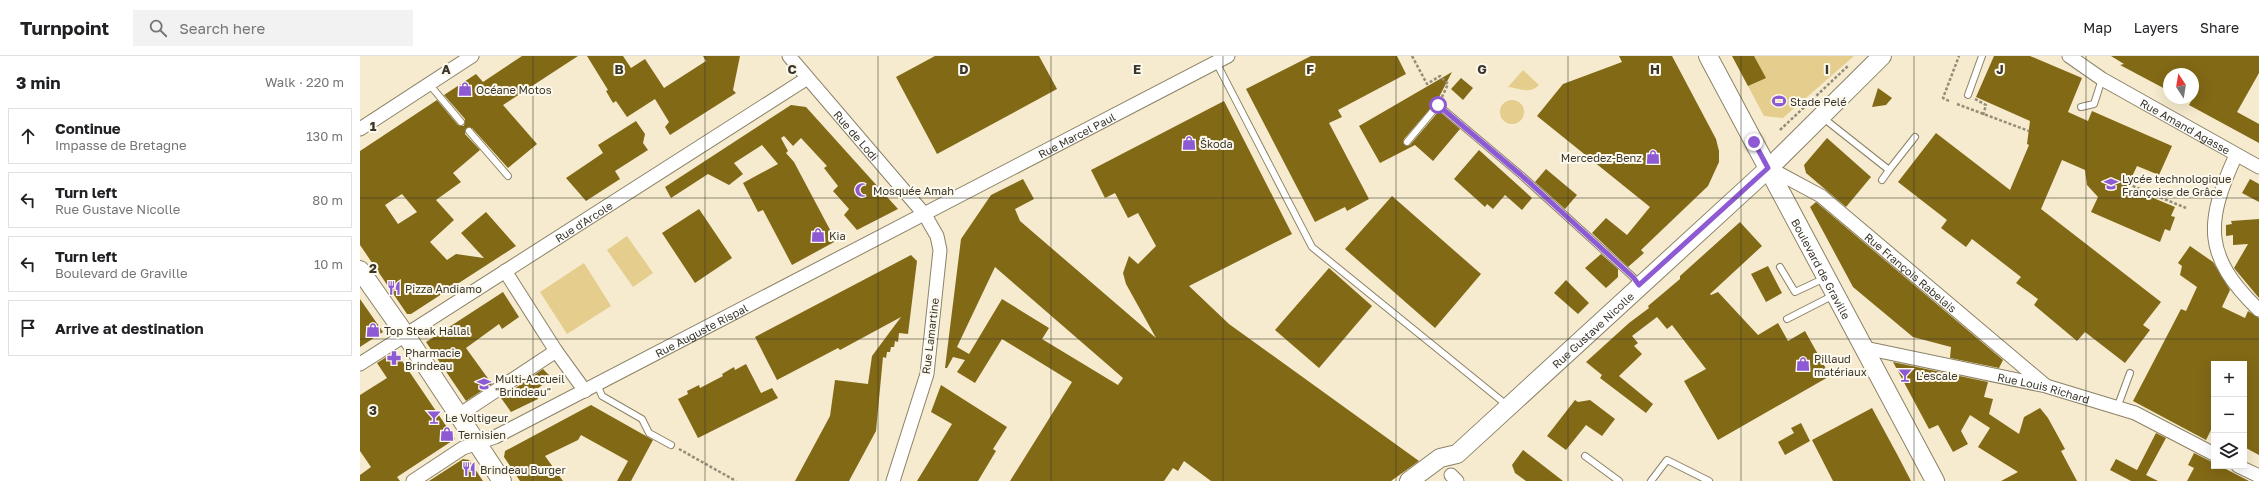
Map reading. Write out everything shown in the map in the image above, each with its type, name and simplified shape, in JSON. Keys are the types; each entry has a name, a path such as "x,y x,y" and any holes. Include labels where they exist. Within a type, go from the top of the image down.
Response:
{"street":[{"path":"360,130 472,56"},
{"name":"Rue de Lodi","path":"789,56 806,79 925,215"},
{"name":"Rue Marcel Paul","path":"925,215 1228,56"},
{"name":"Boulevard de Graville","path":"1708,56 1935,481"},
{"name":"Rue Gustave Nicolle","path":"1409,481 1440,458 1461,450 1768,168 1882,56"},
{"name":"Rue Amand Agasse","path":"2069,56 2102,80 2236,155 2226,178 2213,224 2216,247 2223,266 2235,284 2259,310"},
{"name":"Rue d'Arcole","path":"360,364 806,79"},
{"path":"2236,155 2259,167"},
{"name":"Rue François Rabelais","path":"1768,168 1821,196 2046,386"},
{"name":"Rue Auguste Rispal","path":"412,481 463,448 495,437 925,215"},
{"name":"Rue Lamartine","path":"893,481 927,374 940,250 937,236 925,215"},
{"path":"360,270 405,334 502,481"},
{"path":"505,271 556,351 585,391"},
{"name":"Rue Louis Richard","path":"1865,348 2046,386 2135,413 2211,452"},
{"path":"459,415 556,351"},
{"path":"2244,469 2259,476"}],"lane":[{"path":"1968,95 1982,56"},
{"path":"1216,62 1312,247 1508,406"},
{"path":"2081,108 2094,104 2102,80"},
{"path":"429,84 461,122"},
{"path":"1407,142 1438,105 1521,175 1633,277 1639,285"},
{"path":"1820,116 1889,170"},
{"path":"469,131 508,176"},
{"path":"1882,180 1915,137"},
{"path":"1780,267 1795,292 1827,277"},
{"path":"1787,319 1836,294"},
{"path":"2116,408 2130,373"},
{"path":"597,384 602,396 642,420 649,433 670,445"},
{"path":"1585,456 1619,481"},
{"path":"1651,481 1667,460 1709,481"}],"path":[{"path":"1412,56 1427,84 1440,76 1448,84 1438,105"},
{"path":"1949,101 1943,98 1959,56"},
{"path":"1780,130 1852,61"},
{"path":"1968,95 1986,105 1983,115"},
{"path":"1957,104 2029,131"},
{"path":"2128,184 2186,208"},
{"path":"670,445 736,481"}],"shaded area":[{"name":"Stade Pelé","path":"1732,56 1854,56 1783,118 1764,116"},
{"path":"1523,70 1539,85 1532,90 1508,87"},
{"path":"1512,100 1520,104 1524,112 1520,120 1512,124 1504,120 1500,112 1504,104"},
{"path":"627,236 653,273 633,287 607,250"},
{"path":"584,263 611,306 567,334 540,292"}],"building":[{"path":"522,56 578,56 503,105 537,144 508,168 472,128 466,128 465,134 480,150 453,173 461,182 436,200 454,220 430,242 447,260 456,254 484,258 461,233 486,212 516,246 411,314 407,314 360,245 360,151 437,100 458,125 464,126 465,119 444,95 476,74 483,82","holes":["402,194 417,212 398,224 385,205"]},
{"path":"587,56 623,56 631,68 645,59 664,88 706,61 703,56 740,56 733,90 736,93 670,135 665,127 669,122 655,99 627,117 616,101 613,103 606,91 608,90"},
{"path":"935,56 1039,56 1057,89 937,154 896,77"},
{"path":"1311,56 1397,56 1406,74 1338,110 1342,117 1329,123 1369,199 1347,211 1345,207 1315,222 1246,89"},
{"name":"Mercedez-Benz","path":"1619,56 1672,56 1716,139 1719,151 1719,162 1708,186 1641,250 1644,253 1628,267 1592,233 1606,218 1627,235 1650,207 1537,116 1563,84 1622,62"},
{"path":"1732,56 1754,56 1766,78 1748,86"},
{"path":"1994,56 2030,56 2082,78 2068,112 2088,121 2092,111 2172,146 2159,175 2137,166 2127,187 2175,207 2171,216 2175,217 2170,231 2165,229 2160,242 2091,212 2098,197 2087,185 2085,170 2062,160 2041,209 2161,302 2143,325 2150,330 2125,363 2085,332 2077,341 2034,305 2038,299 2016,283 2021,277 1972,239 1966,247 1941,228 1947,220 1898,182 1936,133 2010,190 2029,145 2027,144 2030,121 1976,97"},
{"path":"2111,56 2259,56 2259,73 2237,112 2259,124 2259,143 2189,105 2199,104 2199,68 2163,68 2163,88 2120,65 2124,64"},
{"path":"1452,72 1437,101 1404,139 1403,143 1406,146 1410,145 1439,111 1460,129 1433,161 1415,145 1380,163 1359,126"},
{"path":"1461,78 1473,88 1463,100 1451,89"},
{"path":"1878,88 1892,98 1886,105 1872,107"},
{"path":"1224,101 1292,234 1189,286 1229,324 1419,461 1391,481 1211,481 1184,461 1178,471 1173,468 1164,481 1010,481 1072,382 1002,339 975,383 957,372 965,360 953,357 947,368 945,368 961,239 991,195 1023,179 1034,199 1015,209 1020,221 1156,338 1126,284 1123,273 1129,256 1138,264 1156,246 1138,213 1128,218 1115,193 1105,198 1091,170","holes":["995,267 1123,378 1118,385 1042,339 1049,328 1002,299 969,354 957,347"]},
{"path":"791,105 806,107 898,209 857,230 844,215 849,209 833,191 838,186 824,168 827,166 801,138 793,146 784,136 781,138 788,151 786,153 794,162 836,241 792,265 763,210 758,212 743,183 778,164 762,145 734,163 743,174 729,185 708,174 671,198 665,187"},
{"path":"636,121 645,134 643,143 648,150 615,171 620,179 586,201 566,178 603,153 598,145"},
{"path":"1827,138 1871,177 1846,207 1806,173 1804,165"},
{"path":"1479,150 1532,198 1522,210 1505,195 1493,209 1487,204 1485,207 1454,179"},
{"path":"1546,169 1577,195 1565,209 1535,182"},
{"path":"2250,179 2259,184 2259,202 2242,193"},
{"path":"1392,196 1481,274 1435,328 1345,249"},
{"path":"1816,202 2003,360 1999,368 1950,358 1951,347 1913,337 1853,287 1810,207"},
{"path":"699,209 732,258 695,283 662,233"},
{"path":"2259,219 2259,298 2234,268 2248,244 2233,245 2233,235 2226,236 2226,225 2232,224 2231,221"},
{"path":"1740,222 1762,246 1710,294 1711,295 1718,292 1758,335 1778,323 1788,341 1805,331 1830,376 1718,440 1684,381 1706,369 1672,325 1667,329 1657,317 1632,336 1638,343 1634,346 1642,354 1619,376 1653,404 1646,413 1600,378 1602,375 1586,362 1629,323 1649,308 1648,306 1680,279 1680,276"},
{"path":"2190,246 2213,262 2230,290 2222,307 2245,318 2248,311 2259,318 2259,455 2247,449 2247,361 2211,361 2211,430 2206,440 2133,401 2181,309 2186,311 2197,287 2180,275 2182,266 2178,263"},
{"path":"1601,254 1618,269 1618,277 1606,288 1585,268"},
{"path":"911,255 917,261 908,334 899,333 898,342 895,341 894,347 891,347 890,352 887,352 886,358 883,357 876,431 849,481 795,481 830,416 835,380 868,384 872,356 901,317 840,350 838,348 777,380 755,337"},
{"path":"1768,266 1782,293 1766,302 1751,274"},
{"path":"1329,268 1372,306 1319,368 1275,330"},
{"path":"1566,280 1589,303 1578,314 1554,293"},
{"path":"503,292 519,317 502,329 499,324 466,348 492,384 466,401 426,342"},
{"path":"360,299 383,332 360,347"},
{"path":"396,352 455,439 397,477 400,481 360,481 360,475 371,467 360,451 360,395 387,378 377,363"},
{"path":"1893,362 1988,382 1984,397 1993,399 1989,414 2019,434 2024,417 2040,408 2048,418 2065,449 2061,451 2077,481 2001,481 2018,472 1978,447 1990,428 1970,415 1961,431 1968,444 1953,452 1938,425 1929,429"},
{"path":"746,364 761,393 772,388 778,398 698,438 678,399 688,394 687,391 699,385 700,388 723,376 722,374 734,367 735,370"},
{"path":"543,369 552,378 537,389 539,393 536,395 538,399 511,412 501,398"},
{"path":"941,385 1007,427 993,449 996,451 978,481 917,481 952,424 931,412"},
{"path":"1575,400 1578,402 1590,400 1615,419 1602,436 1586,425 1566,450 1547,436"},
{"path":"591,405 653,440 631,481 617,481 628,461 581,435 578,440 545,456 563,481 520,481 504,457 505,451"},
{"path":"1872,408 1911,481 1833,481 1812,440"},
{"path":"1801,423 1810,441 1785,455 1778,442 1794,433 1791,428"},
{"path":"2156,433 2166,438 2146,475 2158,481 2131,481 2110,470 2116,459 2137,470"},
{"path":"1523,450 1563,481 1526,481 1515,473 1512,465"},
{"path":"2194,453 2211,462 2211,469 2226,469 2249,481 2187,481 2194,468 2188,465"},
{"path":"463,459 469,460 483,481 429,481"}],"place":[{"name":"Océane Motos","path":"465,89"},
{"name":"Stade Pelé","path":"1779,101"},
{"name":"Škoda","path":"1189,143"},
{"name":"Mercedez-Benz","path":"1653,157"},
{"name":"Lycée technologique Françoise de Grâce","path":"2111,184"},
{"name":"Mosquée Amah","path":"862,190"},
{"name":"Kia","path":"818,235"},
{"name":"Pizza Andiamo","path":"394,288"},
{"name":"Top Steak Hallal","path":"373,330"},
{"name":"Pharmacie Brindeau","path":"394,358"},
{"name":"Pillaud matériaux","path":"1803,364"},
{"name":"L'escale","path":"1905,375"},
{"name":"Multi-Accueil \"Brindeau\"","path":"484,384"},
{"name":"Le Voltigeur","path":"434,417"},
{"name":"Ternisien","path":"447,434"},
{"name":"Brindeau Burger","path":"469,469"}],"route":[{"path":"1438,105 1521,175 1633,277 1639,285 1768,168 1754,142"}]}
